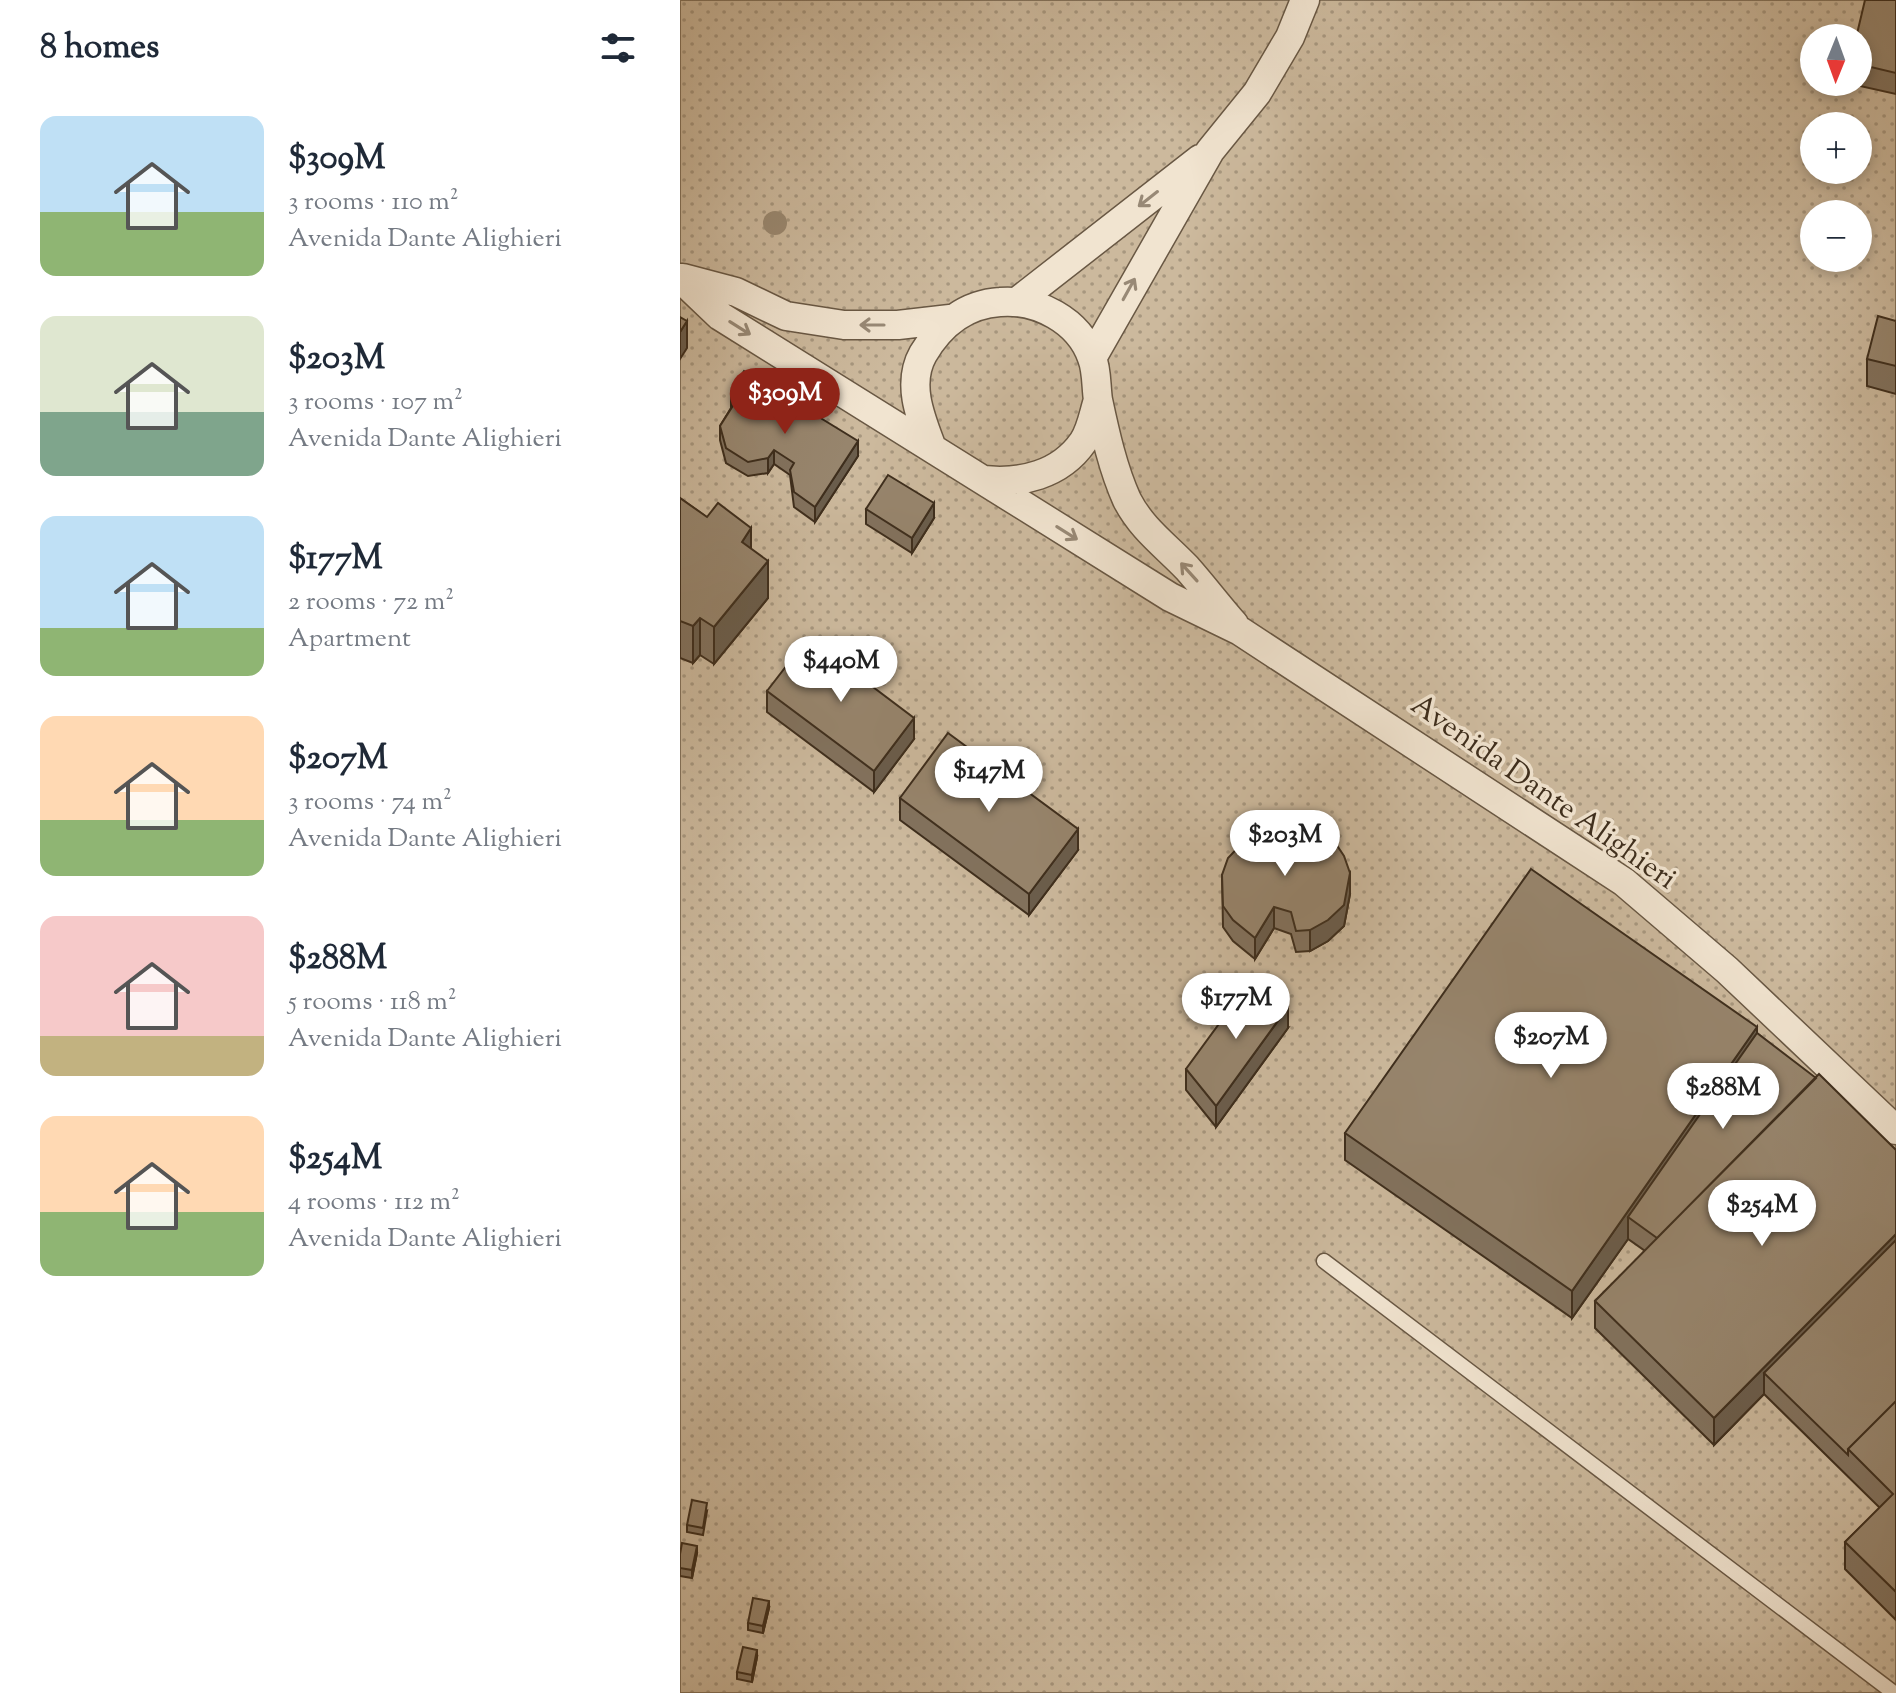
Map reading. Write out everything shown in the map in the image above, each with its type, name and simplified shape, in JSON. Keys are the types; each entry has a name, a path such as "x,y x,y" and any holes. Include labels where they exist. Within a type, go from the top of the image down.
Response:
{"street":[{"path":"1092,358 1210,151 1257,93 1290,37 1305,0"},
{"path":"1018,301 1210,151"},
{"path":"680,278 736,292 786,316 830,323 898,325 950,319 982,303 1018,301 1049,310 1075,330 1092,358 1098,399 1084,441 1052,471 1010,483 983,480 720,316 680,278"},
{"path":"932,448 915,403 919,371 922,356 950,319"},
{"name":"Avenida Dante Alighieri","path":"1098,399 1128,500 1149,535 1185,566 1240,631"},
{"name":"Avenida Dante Alighieri","path":"983,480 1170,597 1240,631 1624,882 1727,970 1896,1130"}],"lane":[{"path":"1324,1261 1894,1693"}],"shaded area":[{"path":"680,0 1896,0 1896,1693 680,1693"}],"building":[{"path":"1865,0 1896,0 1896,73 1872,67 1872,24 1859,24"},
{"path":"1878,316 1896,321 1896,366 1867,359"},
{"path":"680,317 687,321 680,332"},
{"path":"744,371 858,441 815,507 794,492 790,470 794,463 774,450 768,458 748,462 726,448 720,426 734,404 731,392"},
{"path":"888,475 934,503 912,538 866,509"},
{"path":"680,498 707,517 718,503 751,528 742,542 768,561 714,627 700,618 693,626 680,621"},
{"path":"808,638 914,718 874,771 767,691"},
{"path":"948,733 1078,829 1029,894 900,798"},
{"path":"1287,822 1304,823 1334,841 1350,873 1344,905 1328,920 1310,930 1296,931 1291,912 1274,907 1255,938 1233,920 1223,906 1222,875 1228,858 1252,833"},
{"path":"1531,869 1757,1027 1572,1291 1345,1133"},
{"path":"1251,980 1288,1007 1216,1106 1186,1069"},
{"path":"1757,1033 1816,1078 1657,1238 1628,1217"},
{"path":"1819,1074 1896,1150 1896,1234 1714,1418 1595,1301"},
{"path":"1896,1240 1896,1401 1848,1449 1848,1455 1764,1373"},
{"path":"1896,1401 1896,1592 1845,1542 1893,1494 1848,1449"},
{"path":"692,1500 707,1503 703,1528 687,1525"},
{"path":"682,1543 697,1546 692,1570 680,1568"},
{"path":"753,1598 769,1601 763,1626 748,1623"},
{"path":"743,1647 757,1650 752,1675 737,1672"}]}
